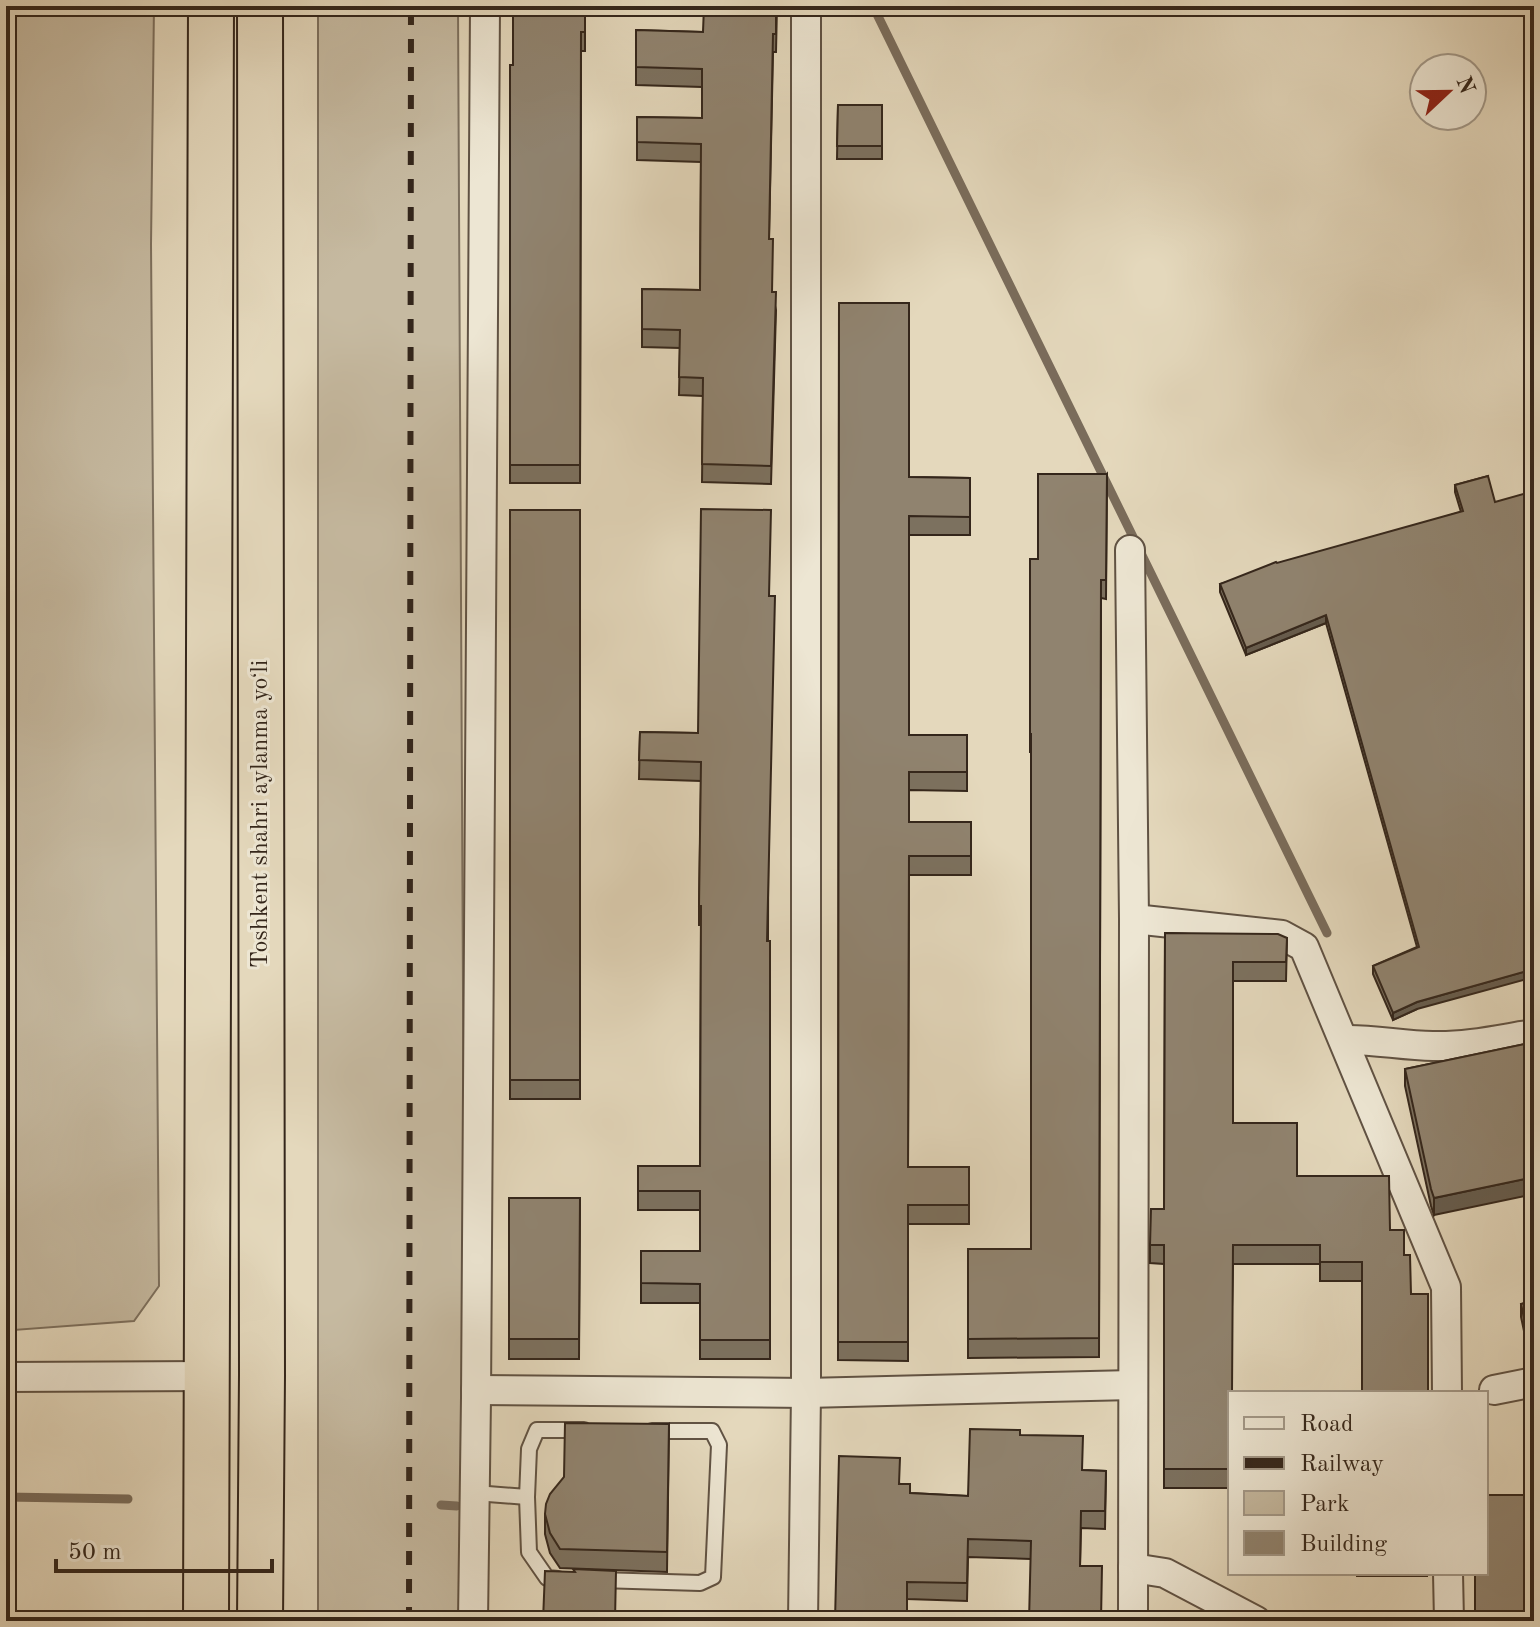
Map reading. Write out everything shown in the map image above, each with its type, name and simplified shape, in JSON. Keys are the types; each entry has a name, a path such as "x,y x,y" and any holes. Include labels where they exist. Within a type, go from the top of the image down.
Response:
{"highway":[{"path":"206,1621 211,6"},
{"name":"Toshkent shahri aylanma yoʻli","path":"260,6 260,1621"},
{"path":"207,1376 220,1366 236,1362 250,1365 262,1375"}],"street":[{"path":"473,1621 485,6"},
{"path":"803,1621 806,1393 806,6"},
{"path":"1130,550 1134,919 1133,1621"},
{"path":"1134,919 1282,935 1304,947 1446,1287 1447,1391"},
{"path":"1344,1040 1436,1046 1534,1034"},
{"path":"6,1377 207,1376"},
{"path":"1494,1390 1534,1382"},
{"path":"476,1390 806,1393 1133,1385"},
{"path":"1133,1568 1165,1573 1256,1621"},
{"path":"1448,1575 1449,1621"}],"lane":[{"path":"601,1430 537,1430 529,1449 529,1552 547,1578 700,1583 713,1577 719,1445 712,1431 633,1430"},
{"path":"475,1493 527,1497"}],"green space":[{"path":"6,6 154,6 151,244 159,1286 134,1321 14,1330 16,1292 6,1292"},
{"path":"318,6 458,6 465,1389 461,1621 318,1621"}],"building":[{"path":"513,6 585,6 585,32 581,32 580,465 510,465 510,65 513,65"},
{"path":"704,6 776,6 769,239 773,239 772,292 776,292 771,466 702,464 703,378 679,377 680,330 642,329 642,289 700,290 701,144 637,142 637,117 702,118 702,69 636,67 636,30 703,32"},
{"path":"838,105 882,105 882,146 837,146"},
{"path":"839,303 909,303 909,477 970,478 970,517 909,516 909,735 967,735 967,772 909,772 909,822 971,822 971,856 909,856 908,1167 969,1167 969,1205 908,1205 908,1342 838,1342"},
{"path":"1038,474 1107,474 1106,580 1101,580 1099,1338 968,1339 968,1249 1031,1249 1030,559 1038,559"},
{"path":"1488,476 1495,502 1534,491 1534,969 1417,1002 1393,1013 1373,966 1419,947 1326,615 1246,648 1220,584 1276,562 1463,511 1455,485"},
{"path":"701,509 771,510 769,596 775,596 767,941 770,941 770,1340 700,1340 700,1284 641,1283 641,1251 700,1251 700,1191 638,1191 638,1166 700,1166 701,762 639,760 640,732 698,733"},
{"path":"510,510 580,510 580,1080 510,1080"},
{"path":"1165,933 1278,934 1287,938 1286,962 1233,962 1233,1123 1297,1123 1297,1176 1389,1176 1390,1230 1404,1230 1404,1255 1410,1255 1411,1294 1428,1294 1428,1391 1362,1391 1362,1262 1320,1262 1320,1245 1233,1245 1228,1469 1164,1469 1164,1245 1150,1245 1151,1209 1164,1209"},
{"path":"1534,1042 1534,1177 1434,1198 1405,1069"},
{"path":"509,1198 580,1198 579,1339 509,1339"},
{"path":"1534,1301 1534,1350 1531,1351 1521,1304"},
{"path":"565,1423 669,1424 667,1552 560,1549 550,1533 545,1514 550,1494 564,1477"},
{"path":"970,1429 1020,1430 1020,1435 1083,1436 1082,1470 1106,1471 1105,1511 1081,1511 1080,1566 1102,1566 1101,1621 1029,1621 1031,1541 968,1539 967,1583 907,1582 907,1621 835,1621 839,1456 900,1458 899,1484 910,1484 910,1493 968,1496"},
{"path":"1488,1495 1534,1495 1534,1621 1475,1621 1475,1575 1488,1575"},
{"path":"573,1569 616,1571 615,1621 543,1621 545,1571 575,1572"}],"waterway":[{"path":"873,6 1327,933"},
{"path":"6,1497 128,1499"},
{"path":"441,1505 457,1506"}],"railway":[{"path":"409,1621 411,6"}]}
